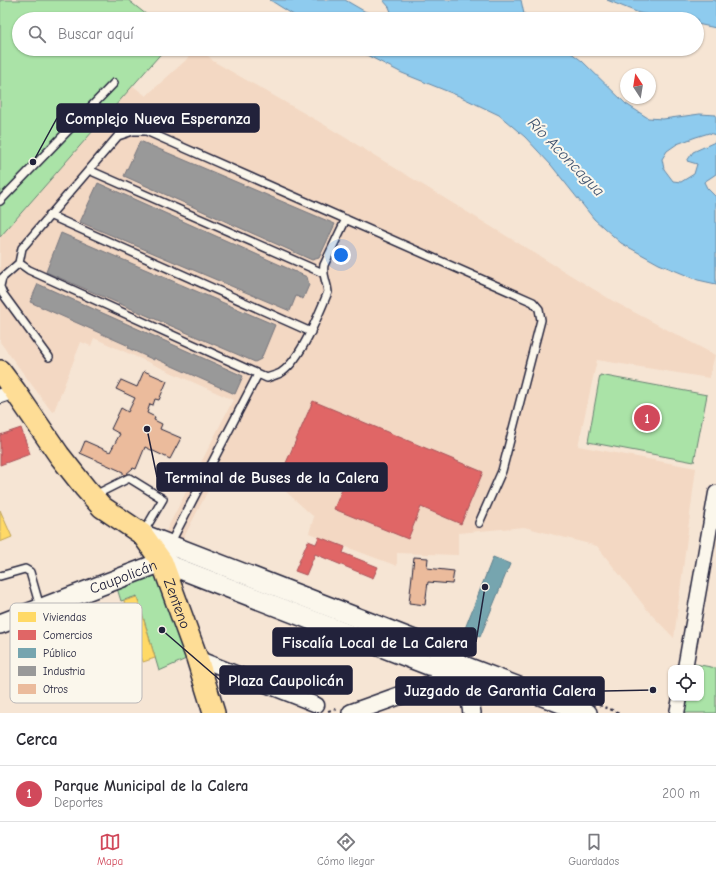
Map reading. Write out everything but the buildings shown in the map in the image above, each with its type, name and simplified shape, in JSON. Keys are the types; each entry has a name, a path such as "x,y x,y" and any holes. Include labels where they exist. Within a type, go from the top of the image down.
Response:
{"main road":[{"path":"0,371 8,393 92,496 102,507 142,534"},
{"name":"Zenteno","path":"142,534 166,553 214,713"},
{"path":"166,553 428,665 448,668 464,666 590,708"},
{"name":"Caupolicán","path":"52,603 166,553"},
{"name":"Caupolicán","path":"0,624 10,620"}],"street":[{"path":"686,665 716,493"},
{"path":"197,658 318,705"},
{"path":"351,713 443,680 464,666 472,713"},
{"path":"677,713 679,701"}],"lane":[{"path":"0,201 114,83"},
{"path":"49,357 4,294 0,286 2,278 19,263 22,248 118,136 133,131 146,131 533,302 539,309 541,320 502,470 479,523"},
{"path":"89,170 323,273"},
{"path":"49,215 311,332"},
{"path":"19,263 29,270 267,378 281,373 291,364 311,332 328,292 328,286 323,273 324,265 346,219"},
{"path":"166,553 258,374"},
{"path":"92,496 129,478 163,499 142,534"},
{"path":"0,576 25,569 30,572 39,603"}],"path":[{"path":"590,708 620,713"}],"shaded area":[{"path":"189,56 209,56 213,61 323,124 613,301 715,355 709,378 597,360 578,446 696,468 674,638 649,612 597,546 524,527 458,533 458,555 397,553 397,566 309,533 314,517 262,470 257,484 219,469 182,541 165,533 233,400 94,338 91,346 81,342 54,411 52,412 0,342 0,237 133,86 146,96"}],"green space":[{"path":"0,0 128,0 143,12 12,12 12,56 159,56 0,237"},
{"path":"600,375 707,395 694,462 588,442"},
{"path":"151,572 160,579 186,659 159,671 142,613 142,603 139,603 137,596 121,601 116,585"},
{"path":"704,666 716,668 716,713 684,713 687,701 704,701"}],"water":[{"path":"270,0 345,0 367,12 289,12"},
{"path":"383,0 521,0 524,12 391,12"},
{"path":"607,0 716,0 716,28 704,25 704,12 637,12"},
{"name":"Río Aconcagua","path":"369,56 575,56 620,98 620,104 626,104 648,118 663,119 700,114 716,115 716,135 709,133 677,144 667,151 662,159 664,169 673,181 681,182 694,174 697,164 687,161 693,152 715,142 716,139 716,174 704,182 707,188 716,197 716,284 698,280 659,264 621,243 594,219 551,165 525,137 499,115 459,96 402,73"}],"place":[{"name":"Complejo Nueva Esperanza","path":"33,162"},
{"name":"Parque Municipal de la Calera","path":"647,418"},
{"name":"Terminal de Buses de la Calera","path":"147,429"},
{"name":"Fiscalía Local de La Calera","path":"485,587"},
{"name":"Plaza Caupolicán","path":"162,630"},
{"name":"Juzgado de Garantia Calera","path":"653,690"}]}
